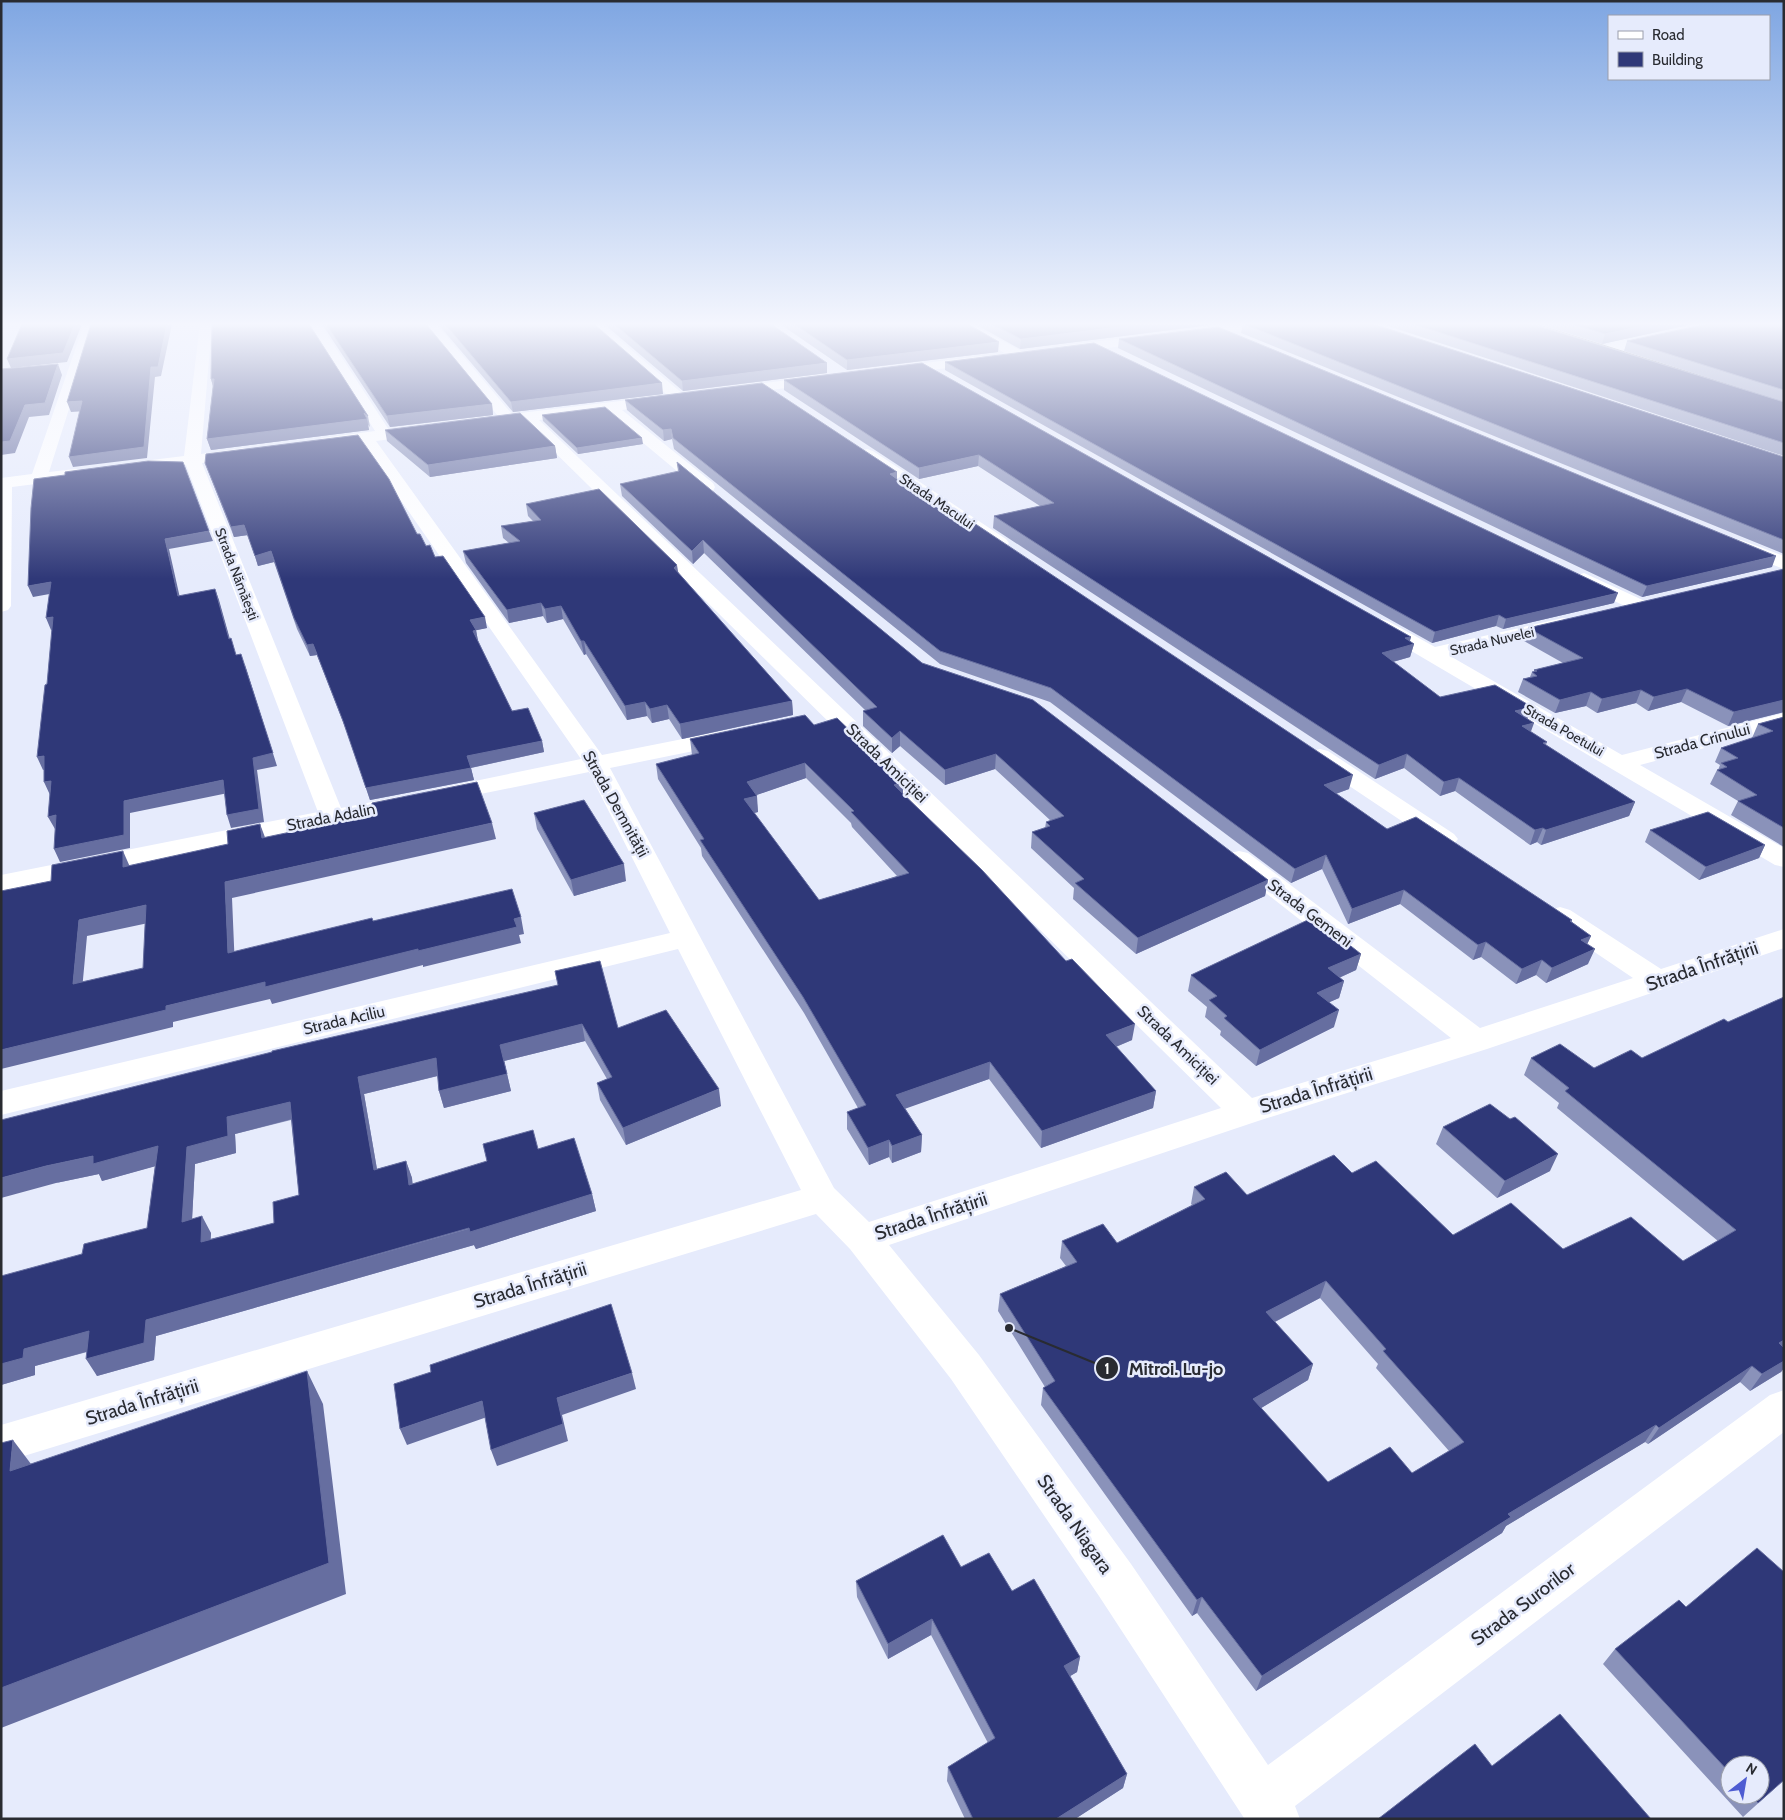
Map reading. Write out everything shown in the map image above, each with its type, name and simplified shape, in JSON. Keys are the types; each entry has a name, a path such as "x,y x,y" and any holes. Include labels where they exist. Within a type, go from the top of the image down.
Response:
{"street":[{"path":"39,479 61,409"},
{"name":"Strada Nămăești","path":"197,409 192,459 332,816"},
{"name":"Strada Demnității","path":"360,409 375,436 597,765 822,1198"},
{"name":"Strada Amiciției","path":"509,409 837,715 1246,1112"},
{"path":"470,424 594,409"},
{"path":"612,409 724,501"},
{"path":"308,445 432,429"},
{"name":"Strada Macului","path":"847,442 1021,557"},
{"path":"116,469 260,451"},
{"path":"1,606 2,483 87,473"},
{"path":"1731,542 1784,563"},
{"path":"1569,572 1650,604 1611,613"},
{"path":"1764,577 1784,572"},
{"name":"Strada Poetului","path":"1367,617 1784,859"},
{"name":"Strada Nuvelei","path":"1433,654 1582,620"},
{"path":"810,720 837,715"},
{"name":"Strada Crinului","path":"1620,763 1784,720"},
{"name":"Strada Adalin","path":"1,883 597,765 752,732"},
{"path":"1301,743 1466,853"},
{"name":"Strada Gemeni","path":"1222,846 1476,1041"},
{"path":"1540,903 1658,981"},
{"name":"Strada Aciliu","path":"1,1103 687,938"},
{"name":"Strada Înfrățirii","path":"1,1444 822,1198 863,1239 1246,1112 1476,1041 1784,938"},
{"name":"Strada Niagara","path":"863,1239 965,1367 1114,1580 1268,1809"},
{"name":"Strada Surorilor","path":"1268,1809 1784,1408"}],"building":[{"path":"1,409 23,409 10,441 1,442"},
{"path":"80,409 147,409 144,447 69,457"},
{"path":"211,409 363,409 368,416 364,413 367,419 207,439"},
{"path":"382,409 449,409 387,416"},
{"path":"590,409 607,409 642,438 577,448 542,415"},
{"path":"636,409 801,409 897,472 890,474 960,524 971,521 1353,775 1324,785 1387,829 1416,817 1572,920 1570,921 1591,936 1581,940 1595,949 1552,968 1542,960 1522,969 1486,942 1478,945 1404,890 1352,909 1326,855 1295,869 1051,688 940,651 673,438 671,429 663,430"},
{"path":"828,409 1004,409 1411,637 1405,638 1414,644 1382,653 1440,697 1495,685 1532,707 1515,711 1534,723 1522,726 1547,742 1543,743 1635,802 1546,830 1543,828 1535,830 1459,778 1444,782 1407,754 1379,765 994,516 1054,503 979,455 919,468"},
{"path":"1030,409 1232,409 1618,593 1506,619 1499,615 1435,632"},
{"path":"1268,409 1418,409 1776,556 1647,586"},
{"path":"1456,409 1635,409 1784,457 1784,540"},
{"path":"1678,409 1784,409 1784,443"},
{"path":"520,413 555,446 428,465 385,430"},
{"path":"358,435 389,479 417,534 420,534 426,546 430,545 435,557 443,556 485,617 470,620 476,630 473,631 512,711 528,708 542,741 467,756 471,768 366,788 343,721 313,644 307,645 294,618 271,551 255,556 244,525 231,527 205,463 206,454"},
{"path":"148,461 183,462 209,531 165,539 178,596 215,589 229,639 231,638 236,655 241,654 273,753 253,758 259,809 227,815 223,780 124,801 124,835 54,849 56,815 48,817 51,781 44,782 44,756 37,757 45,685 47,684 53,617 46,618 51,582 28,586 34,479 65,475 65,472"},
{"path":"677,462 922,663 1033,700 1268,880 1138,938 1075,883 1084,879 1032,832 1050,826 1046,822 1064,816 996,754 945,770 900,731 892,738 863,711 877,707 703,540 692,551 620,484 679,471"},
{"path":"599,489 677,565 674,568 792,701 680,724 667,705 650,709 645,702 625,706 584,641 581,641 561,606 545,609 541,603 507,610 463,551 520,541 501,526 541,520 526,504"},
{"path":"1784,569 1784,700 1734,712 1687,689 1654,697 1641,690 1602,699 1591,692 1560,700 1523,679 1537,676 1532,672 1537,671 1534,670 1583,658 1528,628"},
{"path":"805,715 814,725 837,718 903,782 894,785 982,870 1066,961 1072,959 1135,1024 1106,1035 1156,1091 1042,1131 990,1062 896,1095 922,1135 892,1146 889,1140 868,1148 847,1112 866,1105 803,997 700,840 704,839 656,764 699,753 690,739","holes":["805,763 854,811 851,812 909,873 819,900 744,799 757,796 747,782"]},
{"path":"1784,717 1784,828 1738,801 1757,795 1717,770 1727,767 1721,763 1738,758 1721,748 1773,731 1758,724"},
{"path":"477,782 492,823 225,882 228,953 372,918 373,921 512,889 521,917 514,919 517,927 418,951 418,949 265,987 265,982 166,1006 166,1010 1,1050 1,891 51,881 52,865 123,851 123,867 228,844 227,831 260,824 262,838 367,816 365,807 372,805 372,803","holes":["146,905 143,968 73,984 79,920"]},
{"path":"584,800 624,864 571,880 534,813"},
{"path":"1708,812 1765,845 1706,867 1650,830"},
{"path":"1314,917 1361,954 1328,968 1344,981 1317,993 1339,1010 1260,1050 1224,1018 1227,1016 1209,1000 1217,996 1191,975"},
{"path":"600,961 618,1028 666,1010 719,1089 623,1128 597,1083 612,1077 582,1024 500,1045 507,1074 439,1091 436,1058 358,1077 374,1170 406,1161 409,1185 487,1161 483,1144 533,1130 538,1149 574,1138 592,1194 470,1232 469,1228 146,1320 144,1343 86,1359 89,1331 24,1349 23,1358 1,1364 1,1276 82,1254 84,1244 147,1228 158,1146 93,1164 93,1156 1,1178 1,1120 272,1051 558,985 555,971","holes":["290,1102 299,1195 273,1202 274,1223 201,1242 202,1216 182,1222 187,1147 228,1136 227,1117"]},
{"path":"1784,997 1784,1340 1779,1343 1784,1348 1784,1361 1762,1374 1752,1366 1659,1428 1656,1425 1508,1514 1511,1517 1262,1676 1202,1597 1197,1600 1043,1388 1055,1381 1000,1294 1077,1262 1062,1241 1103,1224 1117,1243 1205,1199 1194,1187 1226,1172 1247,1195 1334,1155 1352,1173 1376,1161 1453,1235 1511,1203 1563,1249 1631,1217 1683,1261 1736,1230 1565,1091 1569,1088 1531,1058 1560,1044 1594,1068 1631,1050 1642,1058 1724,1019 1728,1022","holes":["1326,1281 1386,1349 1383,1351 1464,1442 1412,1473 1390,1447 1328,1482 1253,1399 1313,1364 1266,1312"]},
{"path":"1490,1104 1510,1119 1515,1117 1558,1154 1505,1181 1443,1127"},
{"path":"611,1304 632,1373 557,1398 563,1424 491,1450 482,1401 400,1429 394,1384 431,1372 430,1365"},
{"path":"307,1371 329,1563 1,1688 1,1443 13,1440 10,1471"},
{"path":"943,1535 961,1567 989,1553 1012,1591 1034,1579 1080,1657 1064,1666 1127,1774 1056,1819 973,1819 948,1767 995,1738 932,1619 888,1644 856,1581"},
{"path":"1757,1548 1784,1572 1784,1780 1770,1792 1770,1755 1720,1755 1720,1762 1615,1649 1679,1600 1686,1607"},
{"path":"1560,1714 1651,1819 1378,1819 1475,1744 1492,1766"}],"place":[{"name":"Mitroi. Lu-jo","path":"1009,1328"}]}
